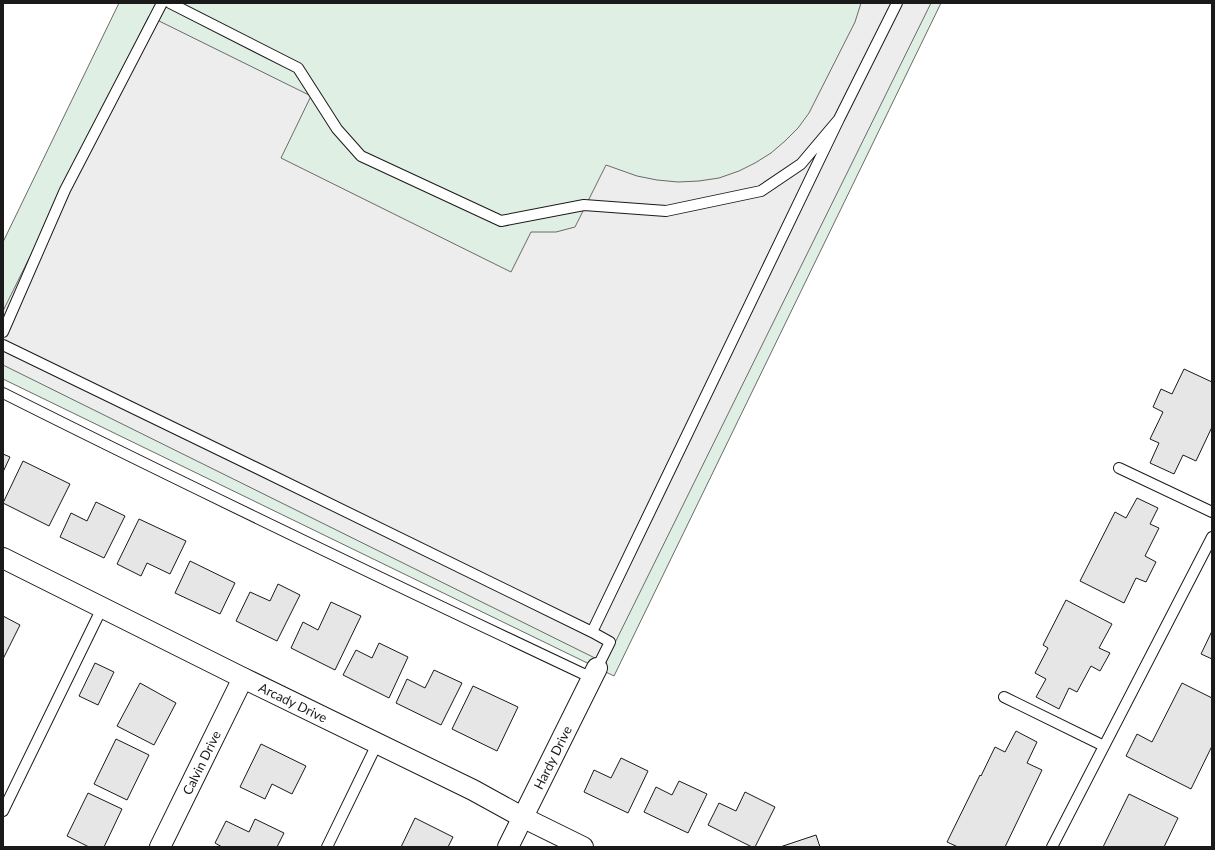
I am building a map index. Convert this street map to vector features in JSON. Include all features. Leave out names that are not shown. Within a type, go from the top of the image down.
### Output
[{"type":"street","name":"Arcady Drive","points":[[3,558],[243,678],[473,790],[522,817],[583,847]]},
{"type":"street","name":"Hardy Drive","points":[[508,847],[595,673]]},
{"type":"street","name":"Calvin Drive","points":[[160,847],[243,678]]},
{"type":"lane","points":[[3,332],[65,190],[162,3]]},
{"type":"lane","points":[[170,3],[298,68],[337,129],[361,156],[501,221],[584,205],[666,211],[761,191],[801,164],[839,119]]},
{"type":"lane","points":[[592,632],[839,119],[897,3]]},
{"type":"lane","points":[[3,345],[610,642],[595,673],[344,560],[3,393]]},
{"type":"lane","points":[[1119,468],[1212,512]]},
{"type":"lane","points":[[1052,847],[1212,537]]},
{"type":"lane","points":[[3,811],[102,608]]},
{"type":"lane","points":[[1004,697],[1104,746]]},
{"type":"lane","points":[[327,847],[377,744]]},
{"type":"green space","points":[[119,3],[941,3],[614,676],[3,379],[3,242]]},
{"type":"shaded area","points":[[861,3],[931,3],[605,663],[3,365],[3,311],[149,16],[311,96],[281,158],[511,272],[531,232],[556,232],[575,227],[606,165],[637,176],[657,180],[678,182],[699,181],[719,178],[739,171],[771,153],[798,128],[809,113],[855,22]]},
{"type":"building","points":[[1184,369],[1212,382],[1212,427],[1196,461],[1183,455],[1174,474],[1150,463],[1159,443],[1150,439],[1163,412],[1153,407],[1161,389],[1172,394]]},
{"type":"building","points":[[3,454],[10,457],[3,472]]},
{"type":"building","points":[[23,461],[70,484],[49,526],[3,503]]},
{"type":"building","points":[[1137,498],[1158,508],[1150,524],[1159,528],[1145,556],[1156,562],[1146,582],[1136,578],[1124,603],[1080,581],[1115,512],[1126,518]]},
{"type":"building","points":[[96,502],[125,516],[104,558],[60,537],[71,513],[87,521]]},
{"type":"building","points":[[139,519],[186,541],[170,574],[147,563],[141,576],[117,564]]},
{"type":"building","points":[[190,561],[235,583],[220,614],[175,593]]},
{"type":"building","points":[[278,584],[300,595],[277,641],[236,621],[250,592],[270,601]]},
{"type":"building","points":[[1066,600],[1112,624],[1099,648],[1110,653],[1100,671],[1091,666],[1077,692],[1069,688],[1059,709],[1036,697],[1046,679],[1035,673],[1048,648],[1043,645]]},
{"type":"building","points":[[331,602],[361,616],[335,670],[291,648],[303,622],[318,630]]},
{"type":"building","points":[[3,616],[20,625],[3,659]]},
{"type":"building","points":[[1212,631],[1212,659],[1201,654]]},
{"type":"building","points":[[379,643],[408,657],[389,698],[343,675],[356,650],[372,658]]},
{"type":"building","points":[[95,663],[114,672],[98,705],[79,696]]},
{"type":"building","points":[[434,670],[462,683],[441,725],[396,703],[407,679],[425,688]]},
{"type":"building","points":[[140,683],[176,703],[154,745],[117,726]]},
{"type":"building","points":[[1182,683],[1212,698],[1212,746],[1191,789],[1126,756],[1137,734],[1152,742]]},
{"type":"building","points":[[473,686],[518,707],[497,751],[452,729]]},
{"type":"building","points":[[1016,731],[1037,742],[1027,763],[1042,770],[1005,847],[958,847],[947,842],[995,747],[1005,752]]},
{"type":"building","points":[[116,739],[149,755],[127,800],[94,784]]},
{"type":"building","points":[[261,744],[306,766],[292,794],[272,784],[265,799],[240,787]]},
{"type":"building","points":[[621,758],[648,771],[628,813],[584,792],[594,770],[611,778]]},
{"type":"building","points":[[679,781],[707,794],[688,833],[644,812],[656,787],[672,795]]},
{"type":"building","points":[[745,792],[775,807],[755,847],[752,847],[708,825],[719,803],[736,811]]},
{"type":"building","points":[[88,793],[122,809],[104,847],[89,847],[67,836]]},
{"type":"building","points":[[1129,794],[1178,818],[1164,847],[1103,847]]},
{"type":"building","points":[[415,818],[453,837],[448,847],[401,847]]},
{"type":"building","points":[[255,819],[284,833],[277,847],[222,847],[215,843],[226,821],[249,832]]},
{"type":"building","points":[[816,835],[820,847],[780,847]]}]
